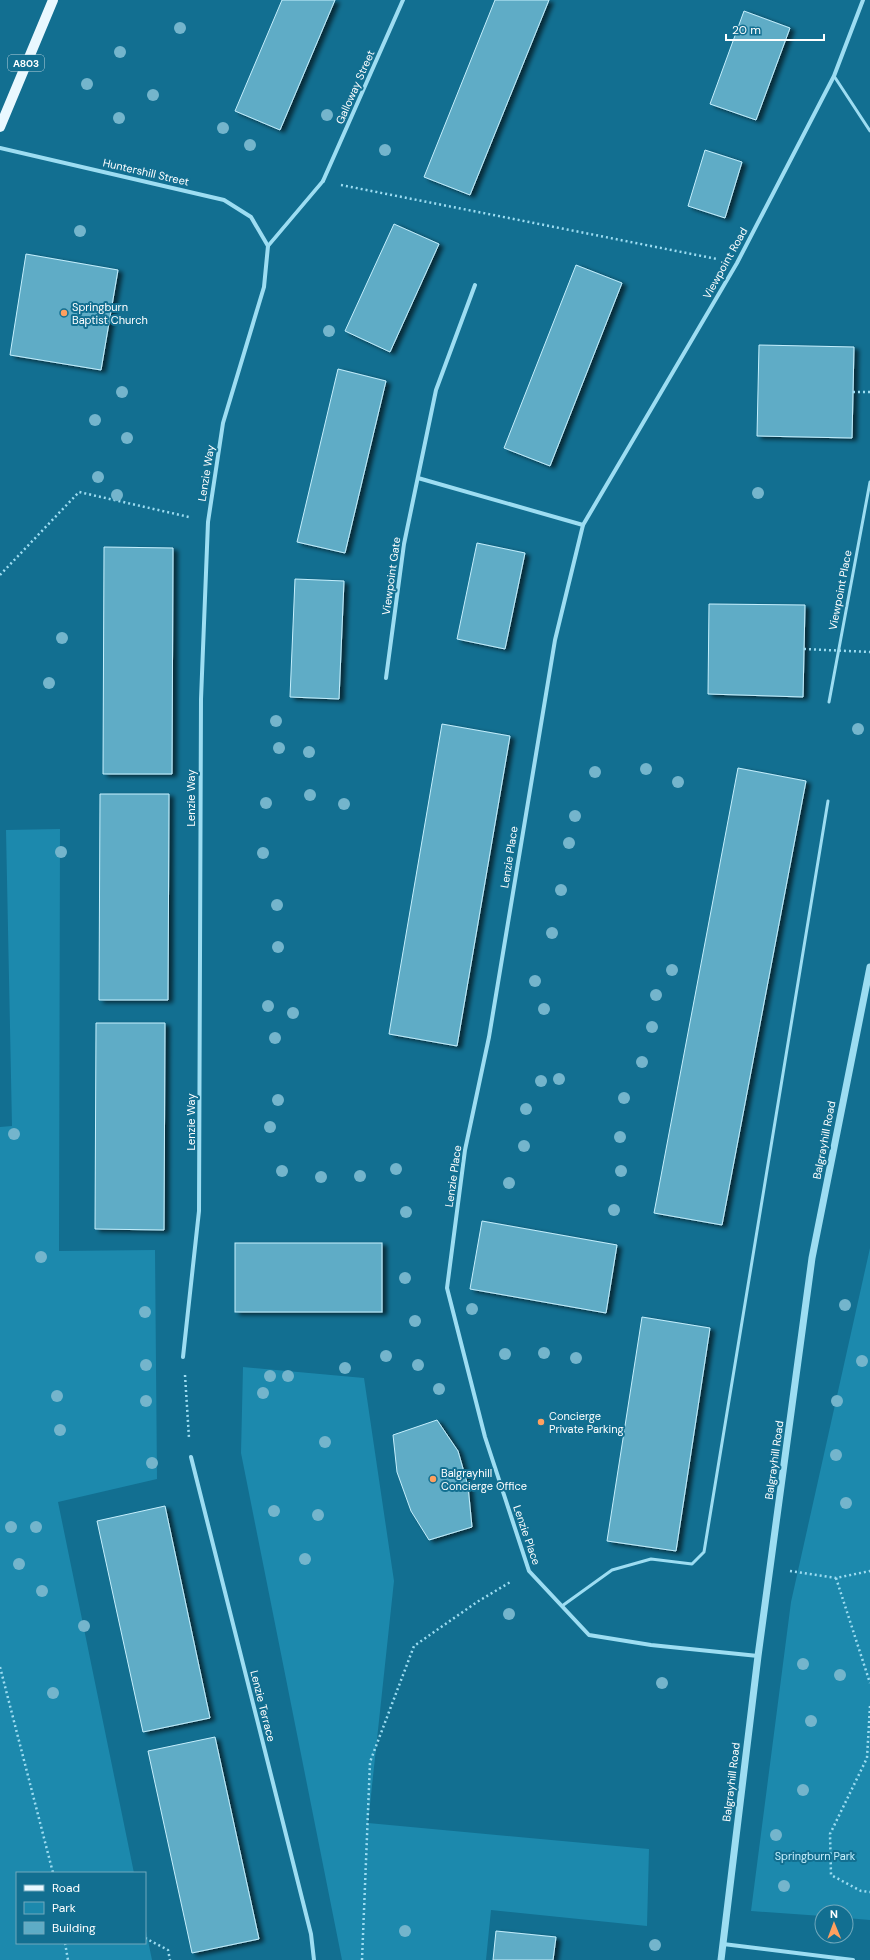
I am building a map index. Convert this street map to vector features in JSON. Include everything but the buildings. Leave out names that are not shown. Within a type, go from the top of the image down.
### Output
[{"type":"main road","name":"A803","points":[[0,127],[53,0]]},
{"type":"street","name":"Galloway Street","points":[[323,181],[403,0]]},
{"type":"street","name":"Viewpoint Road","points":[[583,525],[737,263],[834,76],[863,0]]},
{"type":"street","name":"Huntershill Street","points":[[0,148],[224,200],[251,217],[268,246]]},
{"type":"street","points":[[268,246],[323,181]]},
{"type":"street","name":"Lenzie Way","points":[[183,1357],[199,1212],[200,699],[208,522],[223,423],[264,287],[268,246]]},
{"type":"street","name":"Viewpoint Gate","points":[[386,678],[404,544],[436,390],[475,285]]},
{"type":"street","points":[[418,478],[583,525]]},
{"type":"street","name":"Lenzie Place","points":[[583,525],[555,640],[489,1037],[465,1150],[447,1288],[485,1437],[529,1571],[588,1635],[650,1645],[758,1656]]},
{"type":"street","name":"Balgrayhill Road","points":[[721,1960],[758,1656],[812,1258],[870,967]]},
{"type":"street","name":"Lenzie Terrace","points":[[191,1457],[311,1934],[314,1960]]},
{"type":"street","points":[[723,1944],[853,1960]]},
{"type":"lane","points":[[834,76],[870,131]]},
{"type":"lane","name":"Viewpoint Place","points":[[829,702],[870,482]]},
{"type":"lane","points":[[562,1606],[612,1570],[651,1559],[692,1564],[704,1552],[828,801]]},
{"type":"path","points":[[323,181],[385,195],[737,263]]},
{"type":"path","points":[[853,392],[870,392]]},
{"type":"path","points":[[0,575],[79,492],[172,513]]},
{"type":"path","points":[[804,650],[870,652]]},
{"type":"path","points":[[183,1357],[191,1457]]},
{"type":"path","points":[[771,1568],[836,1578],[870,1571]]},
{"type":"path","points":[[362,1960],[370,1762],[414,1646],[477,1602],[529,1571]]},
{"type":"path","points":[[836,1578],[870,1683]]},
{"type":"path","points":[[0,1667],[53,1872]]},
{"type":"path","points":[[870,1706],[867,1758],[830,1834],[831,1875],[861,1891],[870,1892]]},
{"type":"path","points":[[146,1939],[168,1950],[170,1960]]},
{"type":"path","points":[[65,1944],[68,1960]]},
{"type":"green space","points":[[60,829],[59,1251],[155,1250],[157,1479],[58,1502],[134,1872],[16,1872],[16,1944],[146,1944],[146,1931],[152,1960],[0,1960],[0,1127],[12,1126],[6,830]]},
{"type":"green space","name":"Springburn Park","points":[[870,1248],[870,1920],[854,1919],[854,1904],[814,1904],[814,1915],[751,1911],[791,1602]]},
{"type":"green space","points":[[243,1367],[364,1378],[394,1581],[368,1823],[649,1849],[647,1926],[491,1910],[486,1960],[342,1960],[241,1453]]},
{"type":"place","name":"Springburn Baptist Church","points":[[64,313]]},
{"type":"place","name":"Concierge Private Parking","points":[[541,1422]]},
{"type":"place","name":"Balgrayhill Concierge Office","points":[[433,1479]]}]
